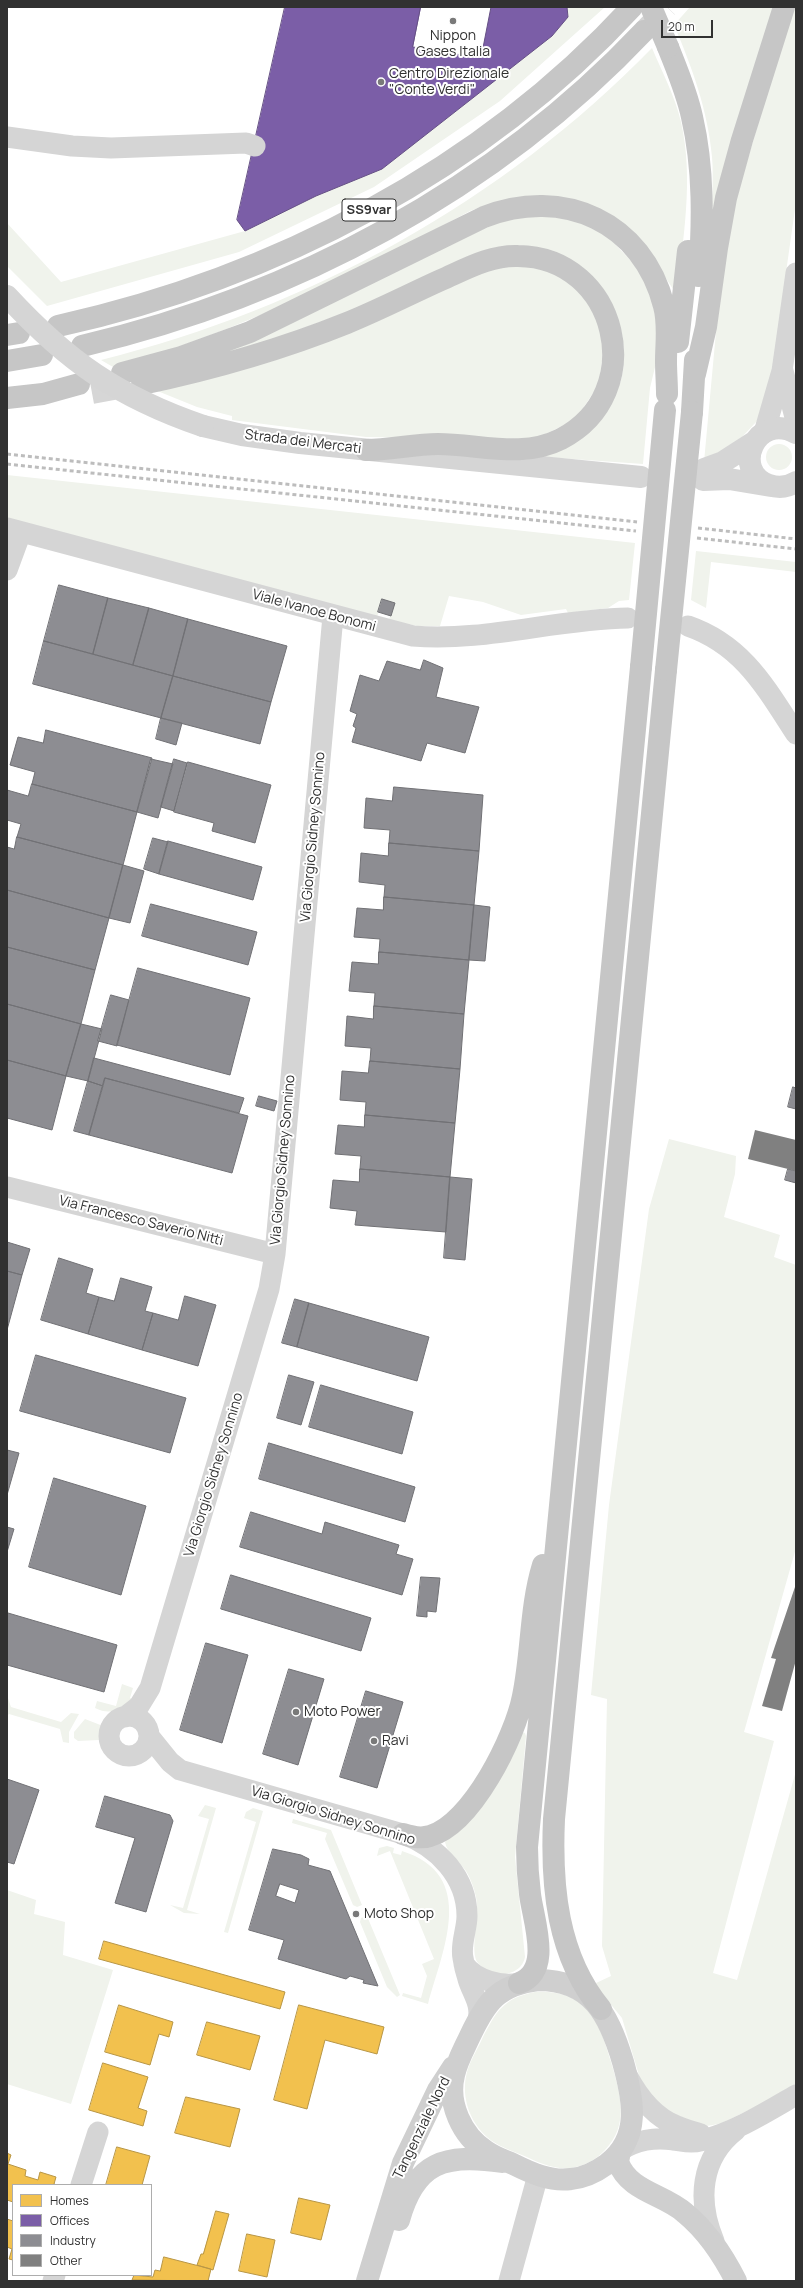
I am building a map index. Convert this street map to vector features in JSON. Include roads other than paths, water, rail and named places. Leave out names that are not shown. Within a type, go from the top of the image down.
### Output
[{"type":"highway","name":"SS9var","points":[[58,326],[144,304],[221,278],[291,249],[370,209],[456,156],[517,112],[575,63],[632,7]]},
{"type":"highway","points":[[601,2009],[580,1980],[564,1940],[555,1879],[554,1819],[692,412],[695,374],[695,326],[703,223],[692,116],[668,47],[651,7]]},
{"type":"highway","points":[[695,374],[706,327],[717,248],[726,198],[742,140],[784,7]]},
{"type":"highway","name":"SS9var","points":[[82,346],[169,323],[246,296],[310,268],[377,235],[443,195],[522,140],[580,92],[644,31]]},
{"type":"highway","points":[[666,402],[678,345],[699,173]]},
{"type":"highway","points":[[122,373],[187,355],[250,332],[490,214],[519,206],[549,205],[578,211],[608,226],[628,241],[649,268],[659,289],[666,317],[666,402],[527,1847],[530,1894],[537,1935],[538,1958],[533,1974],[530,1978],[519,1983]]},
{"type":"highway","points":[[142,384],[213,368],[304,340],[369,313],[475,265],[496,258],[530,256],[551,262],[582,282],[598,300],[608,319],[613,336],[614,354],[612,373],[605,393],[594,411],[570,433],[551,443],[519,449],[435,444],[366,450]]},
{"type":"highway","points":[[7,361],[42,355]]},
{"type":"highway","points":[[7,398],[85,388]]},
{"type":"highway","points":[[403,1834],[418,1838],[430,1836],[452,1822],[466,1809],[506,1746],[518,1717],[523,1696],[535,1596],[556,1522],[561,1492]]},
{"type":"main road","name":"Tangenziale Nord","points":[[538,1980],[564,1983],[579,1989],[601,2009],[613,2031],[631,2091],[633,2114],[629,2134],[620,2150],[604,2166],[586,2176],[565,2180],[538,2174],[517,2166],[486,2151],[477,2144],[460,2122],[454,2103],[452,2085],[455,2068],[478,2020],[490,2000],[507,1988],[519,1983],[538,1980]]},
{"type":"main road","name":"Tangenziale Nord","points":[[367,2281],[403,2163],[438,2090],[464,2049]]},
{"type":"main road","points":[[620,2150],[618,2157],[619,2165],[633,2182],[646,2192],[680,2209],[714,2241],[736,2281]]},
{"type":"main road","name":"Tangenziale Nord","points":[[382,2281],[404,2202],[420,2176],[441,2163],[456,2160],[488,2160],[517,2166]]},
{"type":"street","points":[[7,137],[91,147],[132,148],[246,143],[255,146]]},
{"type":"street","points":[[786,487],[761,481],[752,470],[750,456],[759,438],[783,366],[796,273]]},
{"type":"street","name":"Strada dei Mercati","points":[[7,296],[54,344],[91,373],[143,403],[203,426],[256,437],[366,450],[641,477]]},
{"type":"street","points":[[783,366],[784,380],[796,421]]},
{"type":"street","points":[[786,487],[703,475],[759,438],[777,428],[796,433]]},
{"type":"street","points":[[7,570],[14,530]]},
{"type":"street","name":"Viale Ivanoe Bonomi","points":[[14,530],[403,634],[431,637],[488,633],[583,621],[628,618]]},
{"type":"street","name":"Via Giorgio Sidney Sonnino","points":[[125,1717],[139,1706],[150,1688],[265,1306],[275,1254],[333,616]]},
{"type":"street","points":[[688,626],[717,638],[738,654],[762,684],[796,734]]},
{"type":"street","name":"Via Francesco Saverio Nitti","points":[[7,1188],[275,1254]]},
{"type":"street","name":"Via Giorgio Sidney Sonnino","points":[[150,1688],[149,1733],[170,1762],[180,1770]]},
{"type":"street","points":[[125,1717],[141,1720],[149,1733],[145,1748],[141,1752],[129,1756],[116,1751],[110,1741],[112,1726],[125,1717]]},
{"type":"street","name":"Via Giorgio Sidney Sonnino","points":[[129,1756],[146,1758],[162,1767],[180,1770],[403,1834],[423,1844],[440,1857],[453,1870],[462,1887],[467,1916],[462,1947],[464,1964],[468,1980],[478,2005],[478,2020]]},
{"type":"street","points":[[464,1964],[476,1975],[490,1981],[505,1984],[519,1983]]},
{"type":"street","points":[[625,2069],[640,2096],[661,2118],[680,2128],[714,2137]]},
{"type":"street","points":[[620,2150],[636,2143],[661,2138],[694,2142],[714,2137],[738,2128],[796,2095]]},
{"type":"street","points":[[714,2241],[704,2208],[704,2179],[715,2154],[727,2138],[738,2128]]},
{"type":"street","points":[[82,2184],[98,2132]]},
{"type":"street","points":[[509,2281],[538,2174]]},
{"type":"tunnel","points":[[644,31],[667,7]]},
{"type":"tunnel","points":[[92,393],[130,386]]},
{"type":"railway","points":[[7,454],[637,522]]},
{"type":"railway","points":[[7,464],[636,531]]},
{"type":"railway","points":[[698,528],[796,539]]},
{"type":"railway","points":[[697,538],[796,549]]},
{"type":"place","name":"Nippon Gases Italia","points":[[453,21]]},
{"type":"place","name":"Centro Direzionale \"Conte Verdi\"","points":[[381,82]]},
{"type":"place","name":"Moto Power","points":[[296,1712]]},
{"type":"place","name":"Ravi","points":[[374,1741]]},
{"type":"place","name":"Moto Shop","points":[[356,1914]]}]
